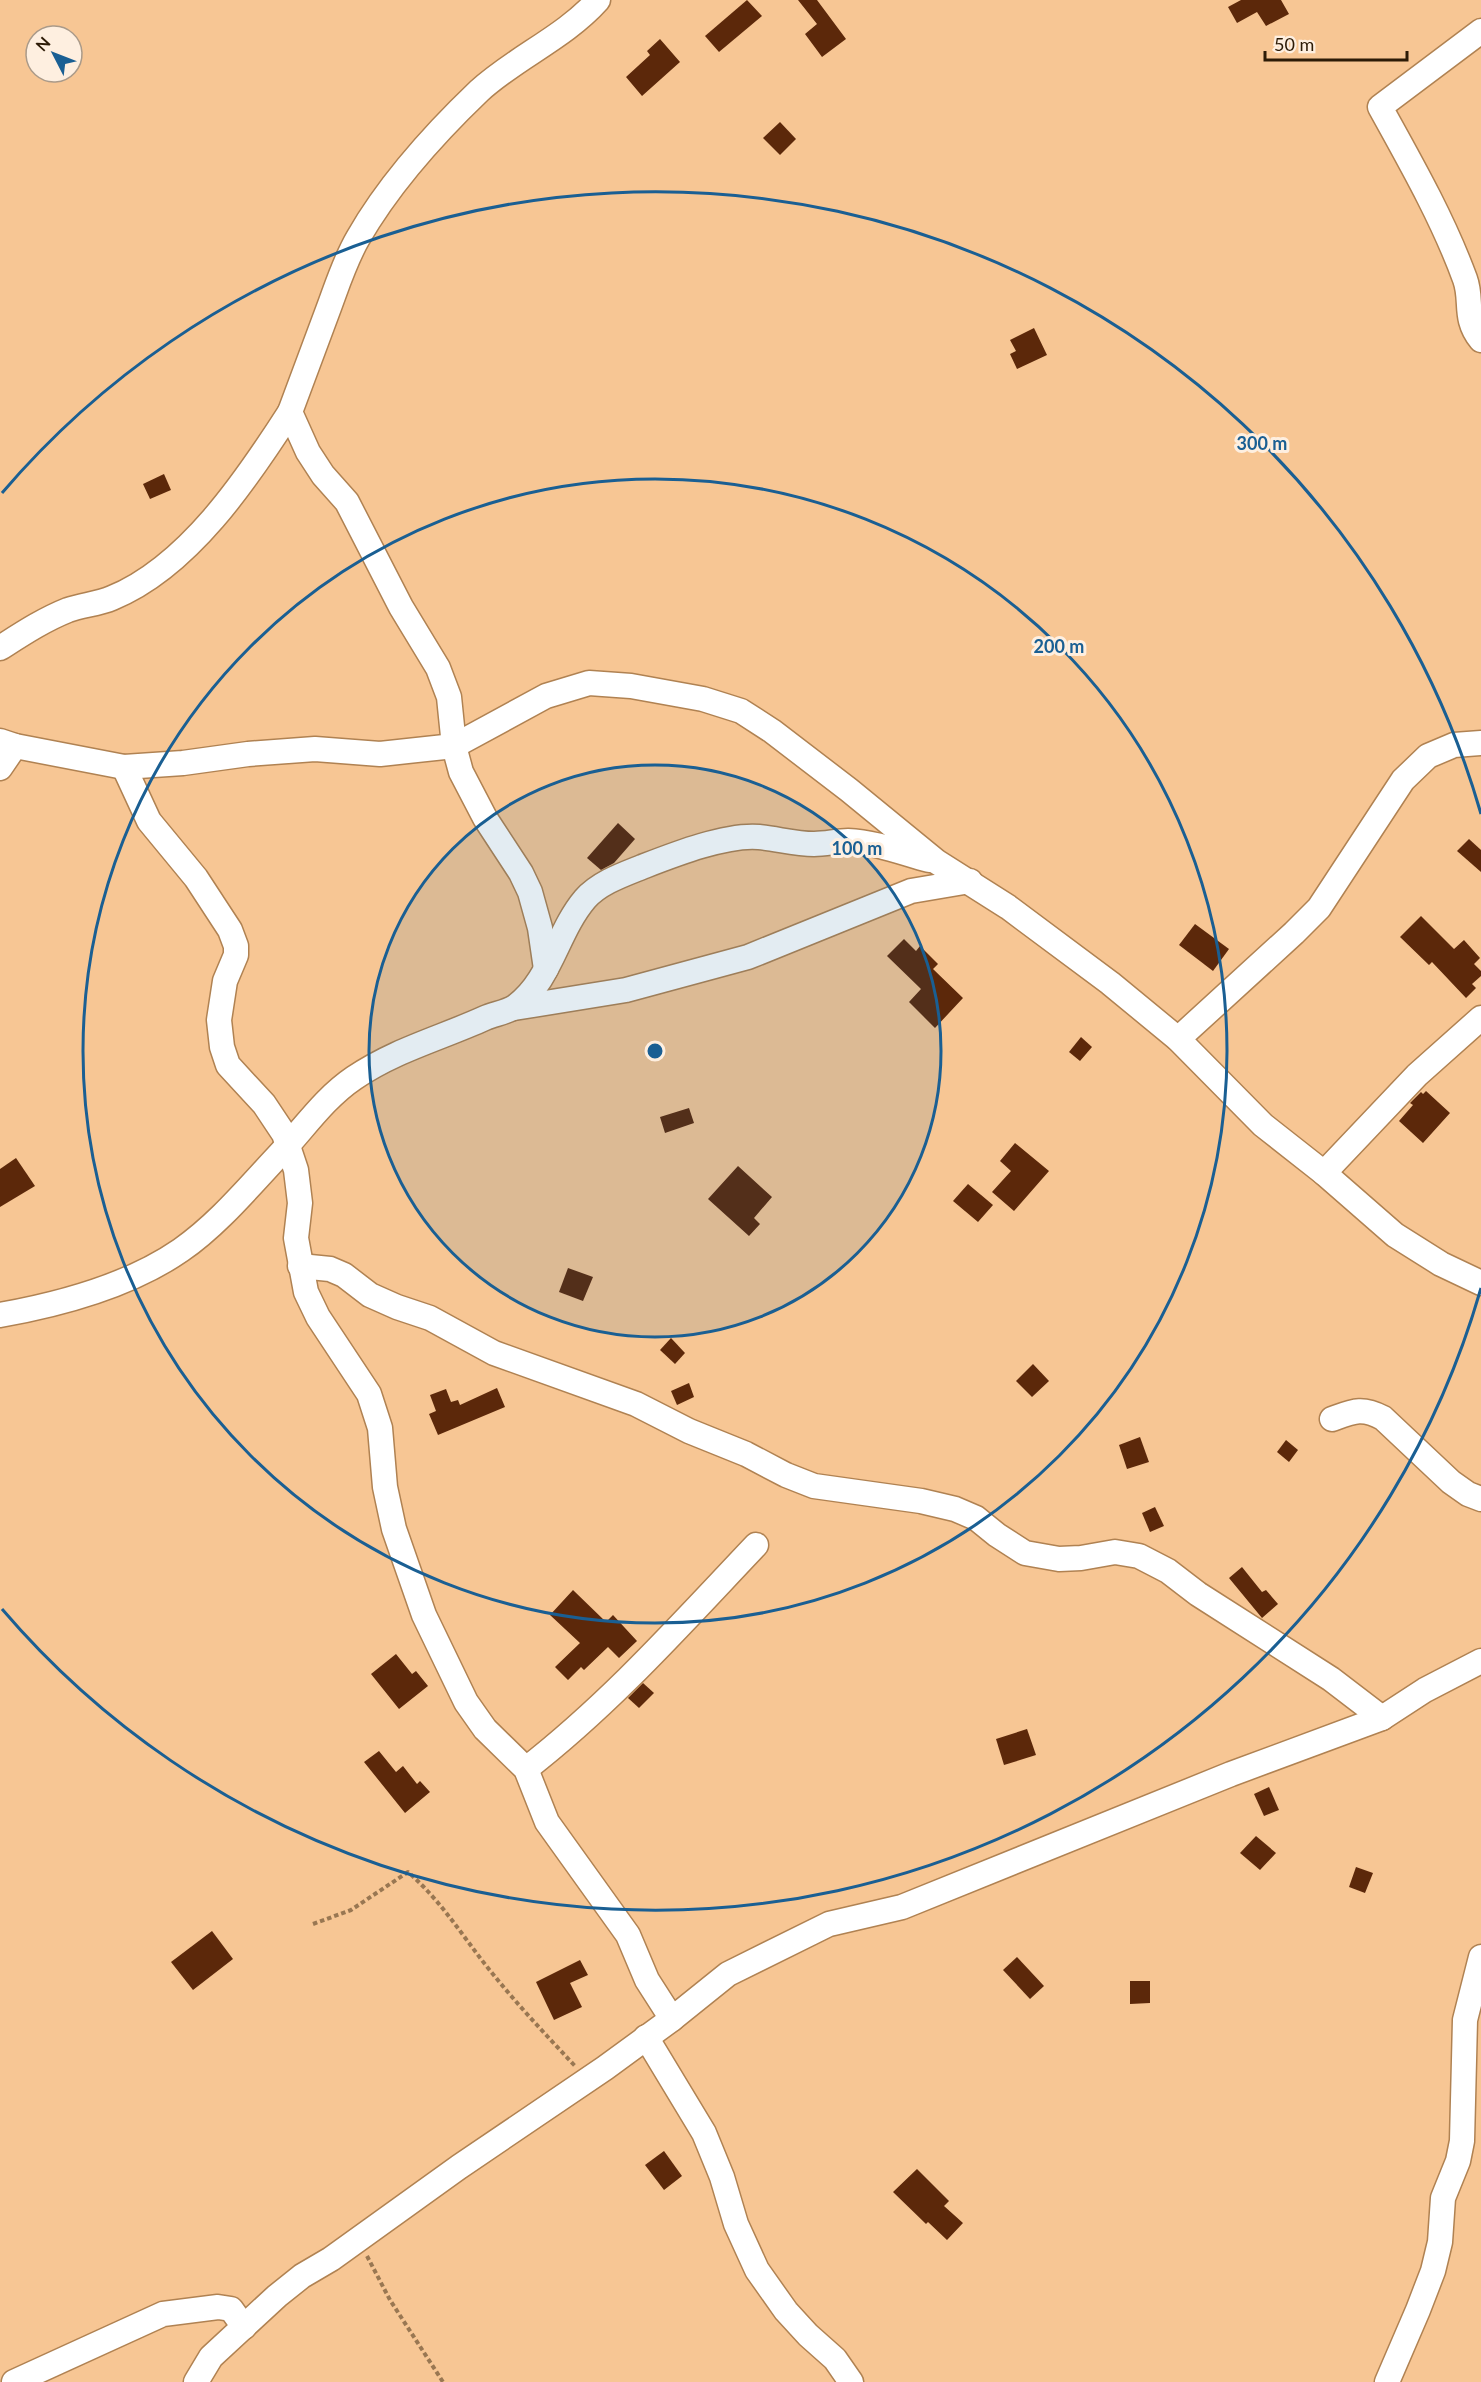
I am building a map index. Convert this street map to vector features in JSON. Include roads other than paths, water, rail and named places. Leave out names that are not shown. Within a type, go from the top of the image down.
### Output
[{"type":"street","points":[[0,648],[36,624],[70,610],[112,598],[153,574],[197,538],[256,465],[290,412],[357,239],[385,195],[433,139],[479,91],[495,77],[571,26],[598,0]]},
{"type":"street","points":[[1481,31],[1380,107],[1437,210],[1466,282],[1468,316],[1481,340]]},
{"type":"street","points":[[290,412],[308,452],[322,475],[347,502],[401,607],[438,668],[449,697],[454,746],[466,782],[530,892],[540,927],[546,969]]},
{"type":"street","points":[[0,768],[8,744],[124,767],[183,764],[248,754],[315,749],[380,754],[454,746],[546,696],[589,683],[631,686],[703,699],[741,711],[772,731],[937,862],[969,881],[1110,983],[1178,1039],[1263,1125],[1324,1173],[1395,1235],[1441,1264],[1481,1282]]},
{"type":"street","points":[[1178,1039],[1319,908],[1376,818],[1412,772],[1428,756],[1454,745],[1481,743]]},
{"type":"street","points":[[124,767],[149,821],[196,878],[230,930],[236,946],[236,955],[225,981],[219,1020],[222,1047],[228,1065],[264,1104],[284,1134],[296,1170],[300,1203],[296,1238],[306,1292],[318,1317],[369,1394],[380,1428],[385,1487],[394,1529],[424,1615],[466,1702],[485,1729],[526,1769],[547,1822],[628,1935],[647,1980],[672,2019]]},
{"type":"street","points":[[514,1008],[533,989],[546,969],[576,911],[586,897],[608,881],[656,862],[729,839],[758,837],[815,844],[849,841],[876,845],[937,862]]},
{"type":"street","points":[[4,1320],[77,1298],[145,1271],[182,1249],[227,1210],[287,1147],[328,1099],[375,1064],[410,1047],[514,1008],[626,990],[748,957],[910,891],[969,881]]},
{"type":"street","points":[[1324,1173],[1417,1075],[1481,1018]]},
{"type":"street","points":[[300,1266],[330,1269],[344,1275],[370,1295],[430,1318],[494,1353],[636,1404],[689,1431],[746,1454],[786,1475],[814,1486],[956,1509],[976,1518],[1024,1553],[1059,1559],[1115,1552],[1139,1556],[1168,1571],[1198,1594],[1331,1679],[1382,1718]]},
{"type":"street","points":[[1332,1419],[1355,1411],[1370,1411],[1383,1418],[1451,1482],[1468,1494],[1481,1499]]},
{"type":"street","points":[[526,1769],[568,1737],[613,1695],[756,1545]]},
{"type":"street","points":[[196,2382],[211,2357],[302,2276],[357,2240],[672,2019],[728,1974],[829,1924],[902,1907],[1231,1773],[1382,1718],[1425,1690],[1481,1661]]},
{"type":"street","points":[[1387,2382],[1422,2300],[1440,2242],[1443,2198],[1458,2161],[1462,2141],[1465,2020],[1481,1957]]},
{"type":"street","points":[[646,2037],[704,2133],[722,2177],[735,2224],[757,2270],[786,2311],[808,2335],[836,2359],[851,2382]]},
{"type":"street","points":[[14,2382],[163,2314],[218,2307],[231,2309],[244,2327]]}]
